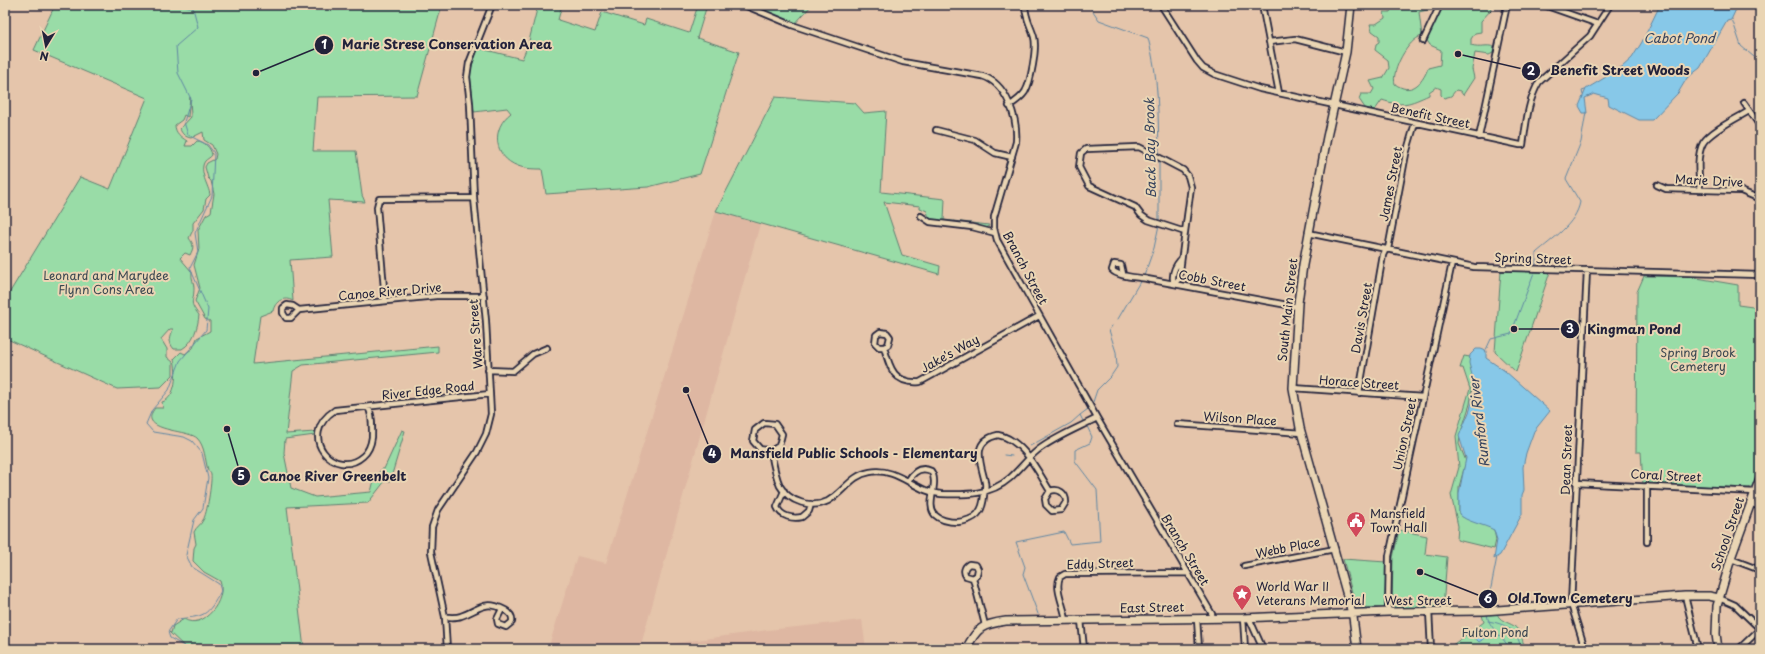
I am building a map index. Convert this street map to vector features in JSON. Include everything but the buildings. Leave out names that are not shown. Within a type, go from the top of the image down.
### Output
[{"type":"main road","name":"South Main Street","points":[[1351,5],[1346,52],[1308,233],[1298,307],[1293,388],[1302,433],[1335,549],[1351,613],[1357,649]]},
{"type":"main road","name":"School Street","points":[[1718,649],[1715,618],[1719,598],[1731,559],[1760,478]]},
{"type":"main road","name":"West Street","points":[[1351,613],[1487,610],[1685,596],[1709,596],[1719,598]]},
{"type":"main road","name":"East Street","points":[[985,625],[1006,621],[1246,618],[1351,613]]},
{"type":"main road","points":[[966,649],[975,633],[985,625]]},
{"type":"street","name":"Ware Street","points":[[447,649],[445,617],[431,553],[432,527],[438,510],[477,452],[486,434],[491,414],[484,296],[474,198],[468,68],[492,5]]},
{"type":"street","name":"Branch Street","points":[[744,5],[792,25],[903,62],[988,78],[998,85],[1016,122],[1017,133],[1012,157],[994,217],[995,233],[1039,316],[1212,614],[1212,618]]},
{"type":"street","points":[[1009,106],[1022,96],[1028,87],[1035,49],[1034,38],[1026,18],[1025,5]]},
{"type":"street","name":"Benefit Street","points":[[1161,5],[1203,68],[1225,78],[1279,93],[1335,106],[1522,145],[1530,105],[1534,91],[1539,82],[1590,36],[1598,24]]},
{"type":"street","points":[[1262,5],[1279,93]]},
{"type":"street","points":[[1423,41],[1440,5]]},
{"type":"street","points":[[1479,137],[1508,5]]},
{"type":"street","points":[[1544,5],[1598,24],[1610,5]]},
{"type":"street","points":[[1269,42],[1295,39],[1346,52]]},
{"type":"street","points":[[1744,103],[1760,126]]},
{"type":"street","points":[[1700,190],[1699,169],[1702,144],[1716,131],[1749,111]]},
{"type":"street","name":"James Street","points":[[1388,249],[1406,154],[1415,123]]},
{"type":"street","points":[[936,130],[973,140],[995,153],[1012,157]]},
{"type":"street","points":[[1174,284],[1179,279],[1180,259],[1185,232],[1191,193],[1190,181],[1183,170],[1139,147],[1086,149],[1080,153],[1078,161],[1079,167],[1087,185],[1135,207],[1144,217],[1159,224],[1185,232]]},
{"type":"street","name":"Marie Drive","points":[[1657,185],[1666,189],[1741,191],[1760,199]]},
{"type":"street","points":[[385,300],[377,208],[379,199],[474,198]]},
{"type":"street","points":[[921,216],[930,222],[970,226],[995,233]]},
{"type":"street","name":"Spring Street","points":[[1308,233],[1481,267],[1760,274]]},
{"type":"street","name":"Davis Street","points":[[1359,393],[1383,255],[1388,249]]},
{"type":"street","name":"Union Street","points":[[1388,612],[1388,556],[1452,262]]},
{"type":"street","name":"Dean Street","points":[[1585,649],[1571,604],[1586,270]]},
{"type":"street","name":"Cobb Street","points":[[1123,274],[1298,307]]},
{"type":"street","name":"Canoe River Drive","points":[[299,310],[385,300],[436,296],[484,296]]},
{"type":"street","name":"Jake's Way","points":[[884,347],[888,365],[893,374],[908,382],[920,382],[1039,316]]},
{"type":"street","points":[[488,370],[516,369],[533,354],[547,348]]},
{"type":"street","name":"Horace Street","points":[[1293,388],[1423,397]]},
{"type":"street","name":"River Edge Road","points":[[368,407],[371,412],[372,432],[371,444],[367,452],[356,462],[344,463],[330,459],[322,450],[318,435],[319,427],[326,417],[336,410],[490,394]]},
{"type":"street","points":[[771,451],[778,480],[784,491],[796,500],[811,504],[827,501],[842,490],[848,483],[862,474],[884,472],[902,477],[925,491],[933,493],[973,494],[984,492],[1001,485],[1029,458],[1046,445],[1097,418]]},
{"type":"street","points":[[764,423],[775,424],[782,434],[779,446],[771,451],[760,450],[753,441],[755,430],[764,423]]},
{"type":"street","name":"Wilson Place","points":[[1177,424],[1302,433]]},
{"type":"street","points":[[908,481],[918,469],[928,470],[933,475],[932,507],[934,514],[940,519],[954,522],[972,519],[979,514],[983,506],[986,484],[979,455],[981,445],[994,436],[1006,436],[1029,458],[1050,491]]},
{"type":"street","name":"Coral Street","points":[[1576,483],[1754,492]]},
{"type":"street","points":[[1646,542],[1647,486]]},
{"type":"street","points":[[784,491],[777,507],[780,512],[788,517],[802,517],[809,511],[811,504]]},
{"type":"street","points":[[1050,491],[1059,491],[1064,494],[1066,502],[1062,510],[1052,511],[1046,505],[1046,496],[1050,491]]},
{"type":"street","points":[[1750,504],[1760,507]]},
{"type":"street","name":"Webb Place","points":[[1244,566],[1335,549]]},
{"type":"street","points":[[1731,559],[1760,570]]},
{"type":"street","name":"Eddy Street","points":[[1066,621],[1058,584],[1060,577],[1065,574],[1187,573]]},
{"type":"street","points":[[973,578],[985,625]]},
{"type":"street","points":[[1685,596],[1698,649]]},
{"type":"street","name":"West Street","points":[[1719,598],[1735,605],[1760,629]]},
{"type":"street","points":[[445,617],[462,616],[481,606],[489,605],[502,608]]},
{"type":"street","points":[[1430,611],[1431,649]]},
{"type":"street","points":[[1245,649],[1246,618]]},
{"type":"street","points":[[1246,618],[1263,649]]},
{"type":"street","points":[[1197,619],[1199,649]]},
{"type":"street","points":[[1081,620],[1084,649]]},
{"type":"street","points":[[1739,649],[1760,629]]},
{"type":"shaded area","points":[[716,211],[760,224],[640,648],[768,630],[862,620],[866,649],[548,649],[577,556],[606,563]]},
{"type":"green space","name":"Leonard and Marydee Flynn Cons Area","points":[[55,5],[442,5],[417,96],[317,97],[313,151],[356,151],[362,195],[365,202],[328,200],[333,257],[290,260],[293,301],[286,299],[280,300],[274,307],[273,311],[260,316],[253,364],[438,346],[438,352],[303,365],[293,371],[286,434],[315,432],[315,435],[285,439],[284,453],[291,488],[315,497],[371,492],[375,476],[382,469],[384,469],[402,430],[405,431],[390,481],[385,481],[368,503],[287,507],[304,649],[187,649],[169,632],[171,633],[173,626],[184,619],[191,622],[199,621],[206,617],[217,605],[221,589],[220,581],[204,572],[193,561],[194,548],[196,544],[194,532],[205,517],[211,484],[211,474],[208,470],[202,445],[197,438],[192,435],[157,426],[152,422],[151,416],[155,408],[163,408],[162,402],[171,395],[175,384],[176,370],[174,359],[181,352],[185,354],[193,348],[197,338],[210,331],[210,321],[205,319],[195,301],[200,288],[194,265],[199,249],[198,230],[206,215],[211,212],[214,194],[211,181],[208,178],[205,167],[207,163],[215,159],[216,154],[212,145],[204,140],[203,132],[191,138],[185,136],[180,129],[191,117],[190,97],[188,117],[184,115],[182,120],[175,125],[175,128],[187,141],[185,146],[192,146],[197,141],[200,141],[207,145],[210,150],[212,155],[203,165],[203,174],[210,195],[206,199],[204,209],[193,223],[193,230],[189,238],[193,246],[190,255],[185,253],[180,258],[192,272],[194,293],[192,302],[199,315],[198,324],[190,342],[182,349],[174,349],[171,344],[170,339],[173,329],[170,329],[161,339],[167,349],[167,357],[173,362],[173,375],[161,387],[117,389],[5,338],[5,300],[80,177],[110,189],[147,98],[34,50]]},
{"type":"green space","points":[[538,5],[562,5],[558,20],[595,32],[602,12],[644,25],[646,19],[689,33],[698,5],[707,5],[697,38],[739,52],[700,174],[648,187],[546,194],[542,169],[518,166],[510,162],[504,156],[498,142],[498,134],[500,126],[511,113],[507,108],[474,112],[470,72],[478,48],[522,59],[528,45]]},
{"type":"green space","points":[[743,5],[812,5],[793,26]]},
{"type":"green space","points":[[1392,5],[1435,5],[1431,9],[1419,12],[1422,36],[1411,43],[1398,64],[1394,78],[1395,84],[1406,89],[1419,83],[1428,68],[1440,65],[1441,50],[1430,45],[1426,39],[1442,8],[1446,5],[1490,5],[1491,10],[1481,21],[1481,32],[1475,33],[1471,39],[1471,45],[1494,47],[1493,53],[1489,55],[1475,53],[1472,69],[1474,78],[1463,95],[1460,91],[1456,90],[1451,96],[1444,98],[1441,95],[1441,89],[1436,87],[1429,92],[1429,95],[1406,104],[1382,100],[1375,110],[1365,108],[1359,99],[1361,94],[1371,94],[1374,89],[1370,81],[1383,78],[1389,68],[1388,60],[1375,50],[1376,44],[1379,42],[1379,36],[1372,31],[1370,24],[1376,24],[1385,18],[1384,12],[1390,12]]},
{"type":"green space","points":[[775,97],[855,103],[864,113],[886,111],[881,192],[945,199],[944,220],[989,225],[988,227],[985,228],[977,225],[931,220],[927,211],[920,208],[920,206],[884,202],[902,255],[940,266],[939,274],[716,211]]},
{"type":"green space","points":[[1501,271],[1550,272],[1516,372],[1495,352]]},
{"type":"green space","name":"Spring Brook Cemetery","points":[[1644,276],[1691,277],[1738,285],[1738,305],[1760,308],[1760,468],[1752,486],[1749,488],[1643,484],[1641,452],[1636,452],[1637,292]]},
{"type":"green space","points":[[1464,356],[1470,357],[1473,379],[1470,404],[1460,435],[1459,444],[1466,461],[1459,487],[1459,513],[1464,517],[1494,530],[1496,540],[1494,549],[1457,540],[1458,526],[1451,495],[1459,467],[1456,436],[1470,389],[1463,368],[1460,368]]},
{"type":"green space","points":[[1399,530],[1427,536],[1425,554],[1447,557],[1443,607],[1392,608],[1393,558]]},
{"type":"green space","points":[[1343,559],[1386,562],[1385,608],[1356,607]]},
{"type":"green space","name":"Fulton Pond","points":[[1497,613],[1502,620],[1514,626],[1518,630],[1524,649],[1447,649],[1484,622],[1482,615]]},
{"type":"water","name":"Cabot Pond","points":[[1660,5],[1738,5],[1731,20],[1727,21],[1700,68],[1687,78],[1678,93],[1652,120],[1639,120],[1609,105],[1608,98],[1594,94],[1585,98],[1587,113],[1583,113],[1579,106],[1586,89],[1606,77],[1610,71],[1622,67],[1632,58],[1642,42]]},
{"type":"water","points":[[1476,349],[1486,351],[1486,358],[1505,371],[1550,411],[1534,431],[1526,453],[1523,467],[1524,490],[1522,495],[1522,514],[1500,555],[1494,559],[1497,540],[1494,530],[1470,521],[1459,514],[1459,493],[1466,458],[1459,436],[1470,410],[1475,388],[1469,363],[1470,355]]},
{"type":"water","points":[[1487,629],[1488,636],[1479,642],[1476,639],[1475,634],[1478,631]]},
{"type":"waterway","points":[[183,5],[193,8],[198,27],[176,46],[178,73],[191,99],[184,122],[188,135],[208,145],[214,153],[212,196],[195,233],[198,252],[190,268],[208,309],[206,330],[180,361],[169,390],[152,410],[146,424],[153,432],[184,437],[192,441],[202,453],[208,478],[203,508],[194,520],[186,555],[192,567],[219,584],[221,591],[212,606],[204,614],[200,616],[177,619],[168,632],[170,638],[189,649]]},
{"type":"waterway","name":"Back Bay Brook","points":[[1089,5],[1099,20],[1148,38],[1152,53],[1156,82],[1159,154]]},
{"type":"waterway","points":[[1732,19],[1741,46],[1760,62]]},
{"type":"waterway","name":"Rumford River","points":[[1583,95],[1582,91],[1585,90]]},
{"type":"waterway","name":"Rumford River","points":[[1536,267],[1536,253],[1569,224],[1578,210],[1580,202],[1566,179],[1581,142],[1586,112]]},
{"type":"waterway","name":"Back Bay Brook","points":[[1159,160],[1159,222]]},
{"type":"waterway","name":"Back Bay Brook","points":[[1144,276],[1154,248],[1159,225]]},
{"type":"waterway","name":"Rumford River","points":[[1485,352],[1491,339],[1511,334],[1535,270]]},
{"type":"waterway","name":"Back Bay Brook","points":[[1118,319],[1141,280]]},
{"type":"waterway","name":"Back Bay Brook","points":[[1093,402],[1097,390],[1111,376],[1117,367],[1116,352],[1109,330],[1112,326]]},
{"type":"waterway","name":"Back Bay Brook","points":[[1083,421],[1080,415],[1088,409]]},
{"type":"waterway","points":[[1030,446],[1071,423],[1080,415]]},
{"type":"waterway","name":"Back Bay Brook","points":[[1038,614],[1023,574],[1025,567],[1016,542],[1064,532],[1070,544],[1100,541],[1097,490],[1075,461],[1075,450],[1090,443],[1092,437],[1087,426]]},
{"type":"waterway","points":[[1004,455],[1012,456]]},
{"type":"waterway","name":"Rumford River","points":[[1487,608],[1497,557]]},
{"type":"waterway","name":"Rumford River","points":[[1487,614],[1490,624],[1510,649]]},
{"type":"waterway","points":[[1488,621],[1505,626],[1514,632],[1521,649]]},
{"type":"place","name":"Benefit Street Woods","points":[[1458,54]]},
{"type":"place","name":"Marie Strese Conservation Area","points":[[256,73]]},
{"type":"place","name":"Kingman Pond","points":[[1514,329]]},
{"type":"place","name":"Mansfield Public Schools - Elementary","points":[[686,390]]},
{"type":"place","name":"Canoe River Greenbelt","points":[[227,429]]},
{"type":"place","name":"Mansfield Town Hall","points":[[1356,538]]},
{"type":"place","name":"Old Town Cemetery","points":[[1420,572]]},
{"type":"place","name":"World War II Veterans Memorial","points":[[1242,611]]}]
